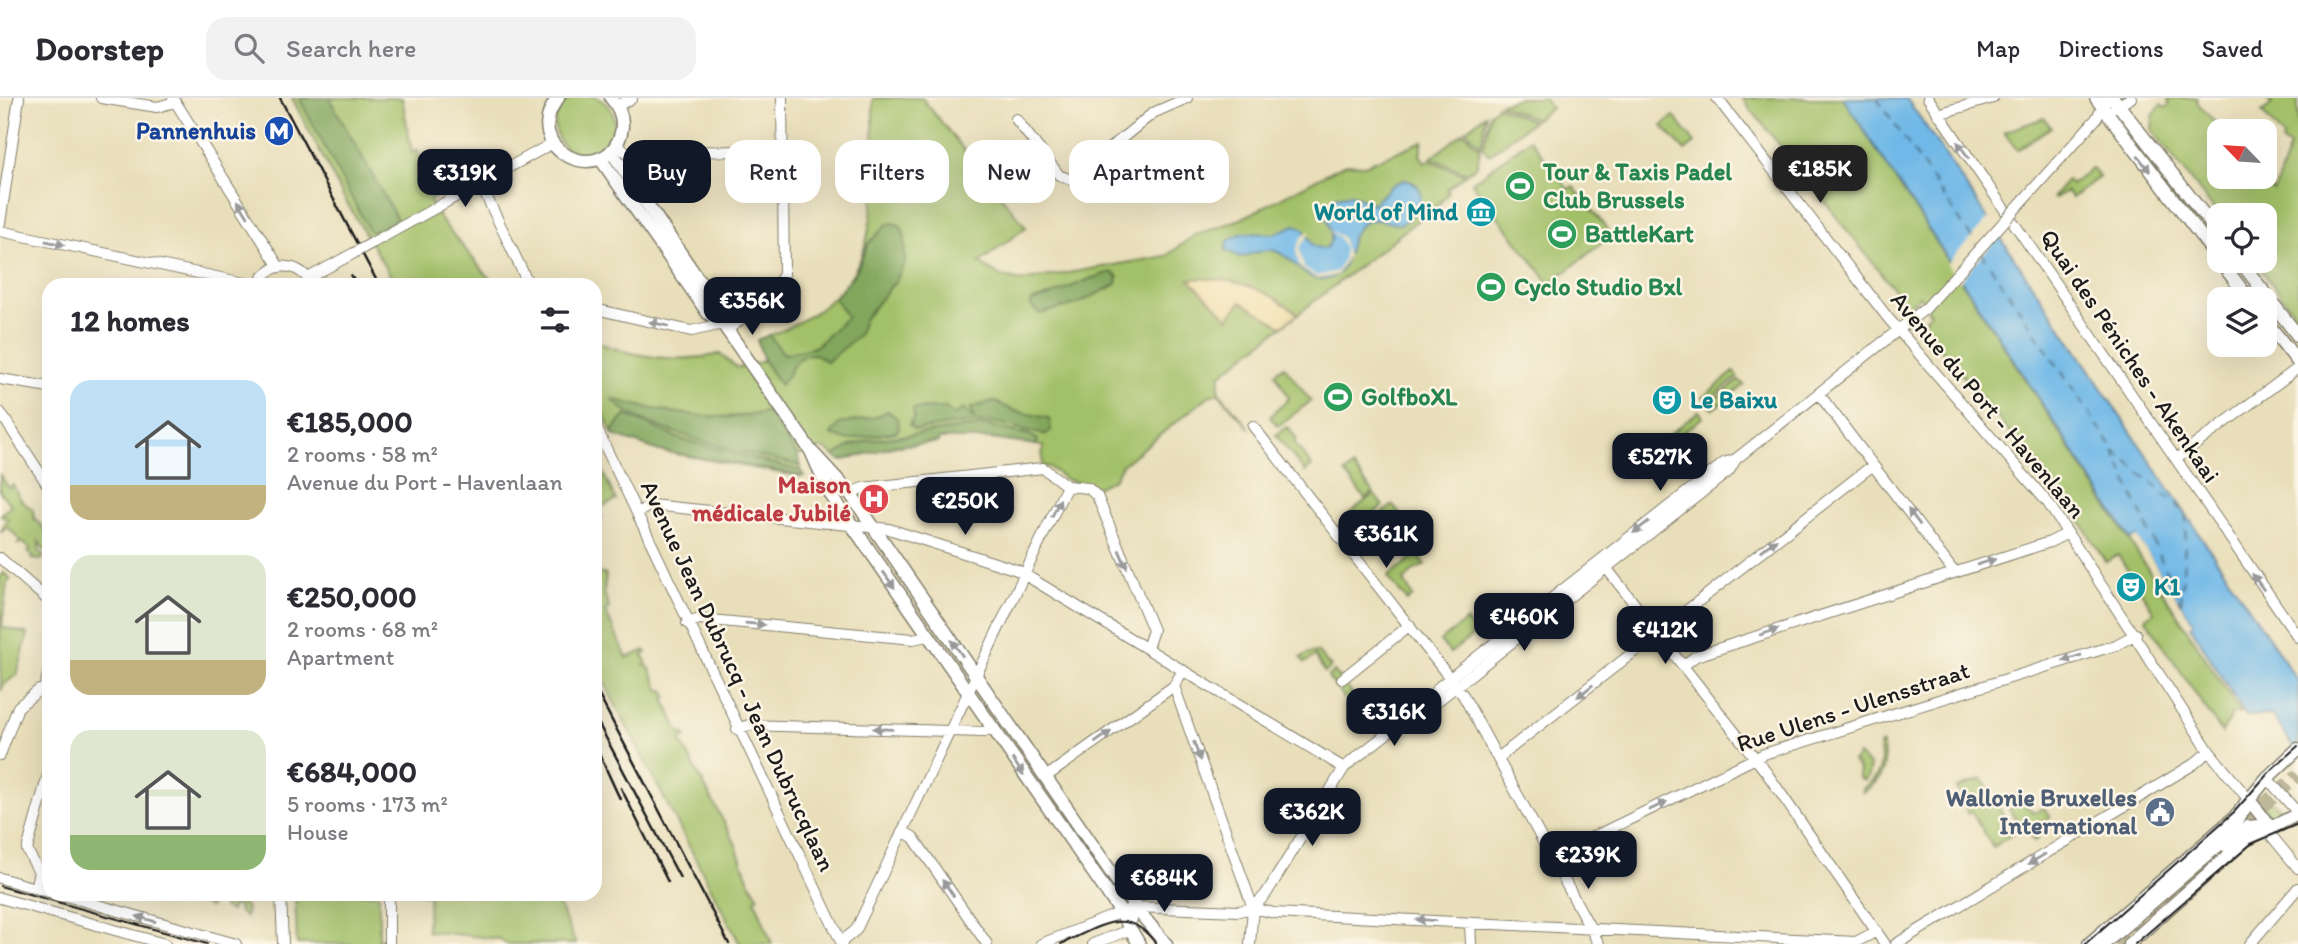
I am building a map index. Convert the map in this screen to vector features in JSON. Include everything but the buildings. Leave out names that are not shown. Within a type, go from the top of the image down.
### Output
[{"type":"highway","points":[[2102,944],[2223,840],[2249,800]]},
{"type":"highway","points":[[2112,944],[2240,833],[2248,828],[2270,825]]},
{"type":"main road","points":[[558,98],[548,118],[553,143],[563,154],[576,160],[609,151],[622,128],[614,102]]},
{"type":"main road","points":[[2108,102],[2207,220]]},
{"type":"main road","points":[[2108,102],[2240,287]]},
{"type":"main road","points":[[609,151],[722,314],[725,327],[811,452],[850,493],[1135,906],[1166,944]]},
{"type":"main road","points":[[2248,273],[2298,336]]},
{"type":"main road","points":[[2277,335],[2298,362]]},
{"type":"main road","points":[[811,452],[829,492],[850,524],[1120,911],[1139,944]]},
{"type":"main road","points":[[2089,944],[2237,815],[2266,778],[2297,749]]},
{"type":"main road","points":[[2249,800],[2270,825]]},
{"type":"main road","points":[[2129,944],[2246,840],[2270,825],[2298,813]]},
{"type":"street","points":[[0,223],[19,98]]},
{"type":"street","points":[[101,98],[160,107],[174,100],[279,267]]},
{"type":"street","points":[[614,102],[632,98]]},
{"type":"street","points":[[782,98],[784,140]]},
{"type":"street","points":[[1016,119],[1059,174],[1071,180],[1153,113],[1187,98]]},
{"type":"street","name":"Avenue du Port - Havenlaan","points":[[1717,98],[1899,331],[2049,503],[2209,751],[2249,800]]},
{"type":"street","name":"Quai des Péniches - Akenkaai","points":[[1928,98],[2298,637]]},
{"type":"street","points":[[1938,114],[1993,98]]},
{"type":"street","points":[[1253,908],[1266,894],[1344,768],[1424,705],[1434,703],[1454,682],[1603,563],[1729,471],[1736,459],[1899,331],[1926,308],[2108,102],[2131,98]]},
{"type":"street","points":[[316,278],[354,253],[553,143]]},
{"type":"street","points":[[609,151],[725,151]]},
{"type":"street","points":[[480,183],[526,278]]},
{"type":"street","points":[[602,311],[691,331],[725,327],[765,303],[782,281],[786,253],[785,203]]},
{"type":"street","points":[[0,231],[223,278]]},
{"type":"street","points":[[262,278],[279,267],[298,269],[306,278]]},
{"type":"street","points":[[2176,458],[2298,368]]},
{"type":"street","points":[[0,379],[42,386]]},
{"type":"street","points":[[1819,394],[1954,572]]},
{"type":"street","points":[[0,412],[42,476]]},
{"type":"street","points":[[1253,426],[1454,682],[1599,944]]},
{"type":"street","name":"Avenue Jean Dubrucq - Jean Dubrucqlaan","points":[[602,440],[737,729],[842,943]]},
{"type":"street","points":[[1498,758],[1873,465]]},
{"type":"street","points":[[850,493],[863,488],[1043,468],[1066,486],[1088,488],[1097,496],[1153,630],[1147,648]]},
{"type":"street","points":[[842,943],[856,930],[951,731],[975,673],[1066,486]]},
{"type":"street","points":[[637,513],[651,505],[894,530],[1025,574],[1344,768]]},
{"type":"street","points":[[1684,666],[1696,656],[2050,542],[2068,533]]},
{"type":"street","points":[[0,558],[42,595]]},
{"type":"street","points":[[1603,563],[1755,758],[1874,933],[1885,944]]},
{"type":"street","points":[[687,623],[700,619],[913,639],[927,636]]},
{"type":"street","points":[[1342,679],[1410,625]]},
{"type":"street","name":"Rue Ulens - Ulensstraat","points":[[1552,857],[1755,758],[2116,645],[2136,634]]},
{"type":"street","points":[[1047,776],[1174,687],[1184,670]]},
{"type":"street","points":[[1174,687],[1253,908],[1250,944]]},
{"type":"street","points":[[0,755],[18,707],[34,692],[42,692]]},
{"type":"street","points":[[737,729],[749,725],[984,733],[991,728]]},
{"type":"street","points":[[1896,944],[2194,764],[2209,751]]},
{"type":"street","points":[[2266,778],[2298,813]]},
{"type":"street","points":[[35,888],[39,872],[27,850],[42,796]]},
{"type":"street","points":[[2270,825],[2270,834],[2297,865]]},
{"type":"street","points":[[902,831],[913,837],[987,944]]},
{"type":"street","points":[[0,878],[42,890]]},
{"type":"street","points":[[2250,944],[2298,888]]},
{"type":"street","points":[[0,898],[164,944]]},
{"type":"street","points":[[84,901],[236,944]]},
{"type":"street","points":[[281,901],[283,944]]},
{"type":"street","points":[[389,901],[389,944]]},
{"type":"street","points":[[1041,944],[1135,906],[1239,911],[1253,908],[1274,913],[1856,942],[1874,933]]},
{"type":"street","points":[[1093,944],[1129,930],[1135,906]]},
{"type":"street","points":[[1470,923],[1471,944]]},
{"type":"green space","points":[[579,95],[591,95],[607,103],[613,113],[613,137],[607,147],[591,155],[579,155],[563,147],[555,131],[555,119],[563,103]]},
{"type":"green space","points":[[292,98],[402,98],[412,153],[417,149],[436,194],[430,201],[440,219],[489,278],[392,278],[344,198]]},
{"type":"green space","points":[[299,98],[329,98],[397,219],[373,232],[369,231]]},
{"type":"green space","points":[[873,98],[922,98],[963,149],[963,203],[1007,203],[1026,227],[979,263],[1000,276],[1021,281],[1166,256],[1195,235],[1241,219],[1345,164],[1365,165],[1423,141],[1420,155],[1425,162],[1429,160],[1465,175],[1447,189],[1449,192],[1440,203],[1220,375],[1219,392],[1250,429],[1219,393],[1209,396],[1122,465],[1114,479],[1096,488],[1065,479],[1049,467],[1042,466],[1043,446],[991,439],[939,439],[938,442],[895,446],[841,461],[824,448],[797,455],[802,477],[660,451],[613,435],[602,414],[602,344],[656,357],[688,358],[720,354],[737,368],[761,362],[764,358],[757,340],[800,321],[832,299],[852,274],[865,246],[872,203],[949,203],[949,140],[873,140]]},
{"type":"green space","points":[[1519,98],[1544,98],[1551,108],[1536,119],[1499,104]]},
{"type":"green space","points":[[1742,98],[1843,98],[2241,713],[2232,714],[2222,733],[2145,618],[2154,612],[2118,555],[2106,562],[2072,508],[1920,324],[1930,313],[1919,296],[1908,307]]},
{"type":"green space","points":[[2168,98],[2198,98],[2197,102],[2212,119],[2207,119],[2207,189],[2274,191],[2277,189],[2290,146],[2282,143],[2283,137],[2277,130],[2277,119],[2268,119],[2262,112],[2272,104],[2264,98],[2298,98],[2298,317],[2263,273],[2277,273],[2277,203],[2209,203],[2152,130],[2153,116],[2161,105],[2165,108],[2169,105]]},
{"type":"green space","points":[[1497,106],[1533,121],[1489,155],[1483,148],[1490,112]]},
{"type":"green space","points":[[1486,114],[1481,146],[1466,130]]},
{"type":"green space","points":[[1674,116],[1695,143],[1685,151],[1662,126]]},
{"type":"green space","points":[[2044,118],[2051,127],[2017,150],[2004,132]]},
{"type":"green space","points":[[1464,132],[1480,149],[1477,165],[1467,173],[1431,158]]},
{"type":"green space","points":[[1530,139],[1568,189],[1573,186],[1612,235],[1550,284],[1472,183]]},
{"type":"green space","points":[[2092,168],[2099,177],[2072,198],[2066,191],[2054,199],[2067,180],[2071,185]]},
{"type":"green space","points":[[887,224],[901,226],[905,238],[905,262],[897,279],[865,318],[858,336],[827,362],[815,354],[801,357],[780,385],[764,361],[757,340],[769,335],[784,354],[815,347],[847,317],[834,298],[856,271],[868,244]]},
{"type":"green space","points":[[1112,272],[1118,277],[1117,284],[1077,304],[1040,314],[1031,306],[1032,301]]},
{"type":"green space","points":[[1284,366],[1311,401],[1278,426],[1270,417],[1289,398],[1275,373]]},
{"type":"green space","points":[[1734,372],[1738,377],[1707,401],[1703,397]]},
{"type":"green space","points":[[1739,380],[1744,385],[1713,409],[1709,404]]},
{"type":"green space","points":[[612,399],[668,411],[712,416],[733,417],[767,411],[797,455],[801,466],[671,431],[645,421]]},
{"type":"green space","points":[[993,401],[1015,411],[1049,418],[1051,430],[1045,435],[993,422],[915,430],[909,425],[914,417],[913,409],[946,408],[953,416],[963,409],[974,418],[971,408]]},
{"type":"green space","points":[[888,411],[898,419],[899,428],[896,432],[846,440],[831,435],[839,424],[876,417]]},
{"type":"green space","points":[[1699,411],[1703,417],[1672,441],[1668,436]]},
{"type":"green space","points":[[626,415],[680,439],[801,471],[804,476],[660,451],[613,435],[612,431]]},
{"type":"green space","points":[[986,425],[1030,435],[1038,440],[1036,445],[991,439],[939,439],[938,442],[895,446],[841,461],[834,456],[850,446],[871,440]]},
{"type":"green space","points":[[1287,427],[1297,439],[1294,442],[1312,466],[1305,472],[1276,435]]},
{"type":"green space","points":[[1353,467],[1373,492],[1365,499],[1345,473]]},
{"type":"green space","points":[[602,471],[616,500],[602,507]]},
{"type":"green space","points":[[0,475],[9,488],[13,485],[21,500],[33,510],[34,518],[42,527],[42,547],[39,542],[41,560],[32,559],[34,557],[28,552],[31,549],[22,542],[18,544],[20,540],[8,527],[0,533],[8,519],[1,515],[11,505],[0,492]]},
{"type":"green space","points":[[1374,494],[1383,506],[1354,529],[1345,517]]},
{"type":"green space","points":[[1393,505],[1404,519],[1390,530],[1384,521],[1373,527],[1370,523]]},
{"type":"green space","points":[[1407,523],[1422,543],[1404,557],[1399,551],[1403,547],[1393,534]]},
{"type":"green space","points":[[1417,554],[1425,565],[1413,571],[1404,581],[1413,597],[1407,601],[1388,577]]},
{"type":"green space","points":[[4,573],[11,579],[7,583],[2,627],[28,634],[17,675],[3,685],[1,691],[0,578]]},
{"type":"green space","points":[[602,574],[606,574],[604,592],[609,608],[605,611],[627,658],[645,650],[647,653],[643,655],[647,663],[644,665],[649,667],[660,691],[664,690],[667,696],[664,699],[680,734],[684,733],[686,737],[680,740],[735,843],[749,881],[759,897],[755,899],[772,944],[740,944],[602,678]]},
{"type":"green space","points":[[1466,621],[1476,633],[1450,653],[1440,641]]},
{"type":"green space","points":[[1317,652],[1331,667],[1325,673],[1315,656],[1305,663],[1301,658],[1308,653]]},
{"type":"green space","points":[[1334,672],[1355,697],[1348,703],[1328,677]]},
{"type":"green space","points":[[1882,744],[1882,772],[1869,788],[1862,792],[1862,788],[1877,776],[1881,765],[1879,746]]},
{"type":"green space","points":[[1858,755],[1870,766],[1868,777],[1864,781],[1858,778],[1859,769],[1853,761]]},
{"type":"green space","points":[[1982,779],[2014,833],[1993,847],[1972,812],[1968,814],[1957,788]]},
{"type":"green space","points":[[2264,795],[2278,807],[2277,815],[2262,818],[2259,804]]},
{"type":"green space","points":[[2019,801],[2034,812],[2044,808],[2050,817],[2037,826],[2038,839],[2034,841],[2025,828],[2022,830],[2009,809]]},
{"type":"green space","points":[[199,901],[214,901],[209,908]]},
{"type":"green space","points":[[225,901],[240,901],[247,909],[245,917],[238,911],[239,907],[232,905],[230,911],[223,908]]},
{"type":"green space","points":[[295,901],[379,901],[379,944],[297,944]]},
{"type":"green space","points":[[429,901],[557,901],[576,944],[506,944],[500,939],[427,931]]},
{"type":"sand","points":[[1189,279],[1219,280],[1247,286],[1273,297],[1298,314],[1282,326],[1241,302],[1228,318]]},
{"type":"water","points":[[1843,98],[1906,98],[1921,119],[2298,681],[2298,753],[2272,715],[2246,716],[2190,625],[2193,623],[2136,537],[2131,540]]},
{"type":"water","points":[[1404,180],[1413,182],[1421,193],[1418,208],[1413,215],[1400,224],[1373,220],[1363,224],[1356,230],[1342,268],[1327,279],[1311,277],[1279,252],[1263,251],[1240,257],[1226,250],[1228,241],[1242,233],[1274,234],[1295,225],[1303,228],[1313,246],[1324,249],[1331,240],[1326,209],[1336,197],[1351,194],[1373,204],[1392,185]]},
{"type":"pier","points":[[1991,216],[2002,233],[1959,282],[1947,264]]},
{"type":"pier","points":[[1326,228],[1342,237],[1348,256],[1337,275],[1318,279],[1300,268],[1296,251],[1301,238],[1309,231],[1299,248],[1304,268],[1317,276],[1337,271],[1344,257],[1344,247],[1339,238]]},
{"type":"pier","points":[[2137,537],[2193,623],[2188,627],[2189,622],[2136,542],[2131,540]]},
{"type":"ferry route","points":[[1877,98],[1978,247]]},
{"type":"ferry route","points":[[1981,252],[2114,450],[2187,514],[2181,604]]},
{"type":"ferry route","points":[[2114,451],[2180,603]]},
{"type":"tunnel","points":[[2230,834],[2298,775]]},
{"type":"tunnel","points":[[2116,944],[2237,840]]},
{"type":"tram line","points":[[2085,944],[2234,812],[2272,769],[2298,746]]},
{"type":"tram line","points":[[2135,944],[2251,844],[2298,824]]},
{"type":"tram line","points":[[0,886],[42,898]]},
{"type":"tram line","points":[[54,901],[207,944]]},
{"type":"tram line","points":[[1061,944],[1100,926],[1123,922],[1134,924],[1156,944]]},
{"type":"railway","points":[[280,98],[375,278]]},
{"type":"railway","points":[[602,701],[729,944]]},
{"type":"railway","points":[[602,730],[680,878]]},
{"type":"railway","points":[[602,760],[620,799]]},
{"type":"railway","points":[[621,788],[668,882]]},
{"type":"place","name":"Pannenhuis","points":[[279,131]]},
{"type":"place","name":"Tour & Taxis Padel Club Brussels","points":[[1520,186]]},
{"type":"place","name":"World of Mind","points":[[1481,212]]},
{"type":"place","name":"BattleKart","points":[[1562,234]]},
{"type":"place","name":"Cyclo Studio Bxl","points":[[1491,287]]},
{"type":"place","name":"GolfboXL","points":[[1338,397]]},
{"type":"place","name":"Le Baixu","points":[[1667,400]]},
{"type":"place","name":"Maison médicale Jubilé","points":[[874,499]]},
{"type":"place","name":"K1","points":[[2131,587]]},
{"type":"place","name":"Wallonie Bruxelles International","points":[[2160,812]]}]
